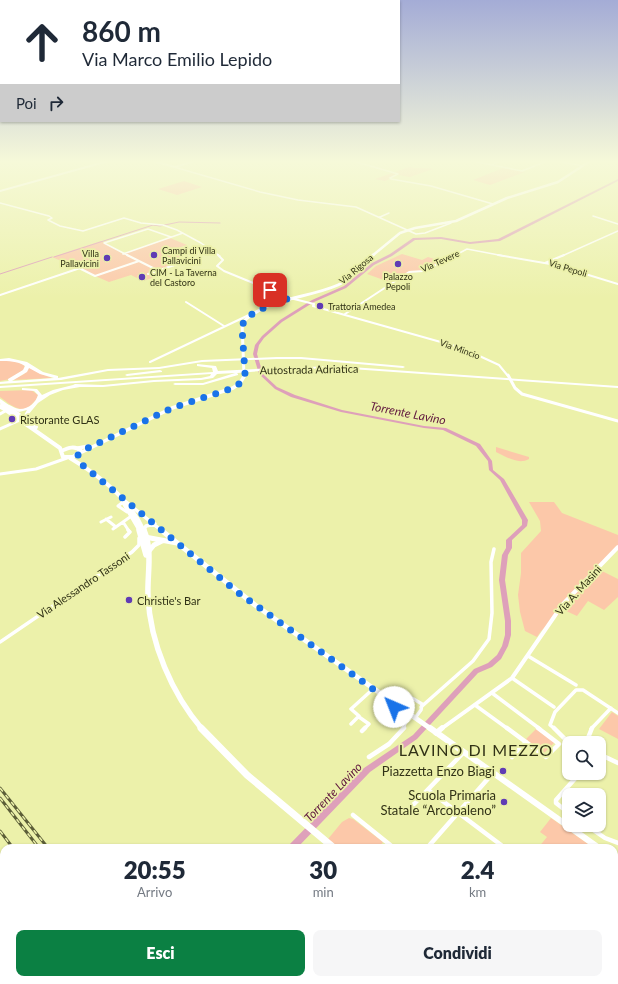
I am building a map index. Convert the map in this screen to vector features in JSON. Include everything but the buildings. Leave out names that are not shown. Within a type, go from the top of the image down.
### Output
[{"type":"highway","points":[[159,368],[197,362],[277,358],[314,359],[413,369]]},
{"type":"highway","points":[[0,360],[15,359],[50,376],[74,377]]},
{"type":"highway","points":[[0,386],[22,374],[27,368],[25,363]]},
{"type":"highway","points":[[0,386],[74,377],[114,370],[204,364],[214,366],[219,371],[217,376],[208,381],[196,383],[178,380],[56,383]]},
{"type":"highway","points":[[0,386],[113,386],[205,379],[213,376],[216,372],[214,367],[203,365],[103,378]]},
{"type":"highway","name":"Autostrada Adriatica","points":[[0,386],[334,365],[413,369],[618,386]]},
{"type":"highway","points":[[138,383],[199,385],[236,374],[274,368]]},
{"type":"highway","name":"Autostrada Adriatica","points":[[274,368],[373,368],[618,386]]},
{"type":"highway","name":"Autostrada Adriatica","points":[[0,386],[103,378],[213,372]]},
{"type":"highway","points":[[0,386],[33,390],[40,394],[39,399]]},
{"type":"highway","points":[[29,421],[26,416],[39,399],[55,390],[82,386]]},
{"type":"highway","points":[[3,407],[19,410],[32,407]]},
{"type":"main road","name":"Via Rigosa","points":[[251,314],[290,298],[326,290],[340,284],[391,239],[407,230],[451,223],[487,207]]},
{"type":"main road","points":[[69,458],[172,408],[230,389],[239,384],[244,378],[245,373],[242,323],[251,314]]},
{"type":"main road","points":[[0,401],[3,407],[60,448],[61,453],[80,463],[124,501],[138,517],[148,564]]},
{"type":"main road","points":[[3,407],[29,421],[62,446],[78,448],[94,445]]},
{"type":"main road","points":[[61,453],[69,447]]},
{"type":"main road","points":[[78,448],[80,463]]},
{"type":"main road","points":[[124,501],[156,524],[255,605],[593,844]]},
{"type":"main road","points":[[142,532],[146,526],[156,524]]},
{"type":"main road","points":[[142,532],[146,538],[148,552],[149,608],[156,642],[169,677],[183,703],[201,728],[240,769],[290,813],[329,844]]},
{"type":"main road","points":[[148,552],[154,545],[163,540],[167,534]]},
{"type":"main road","points":[[146,538],[163,540],[181,545]]},
{"type":"street","points":[[15,207],[49,216],[52,218],[48,220],[60,226],[83,231],[124,218],[141,223],[162,225],[183,233]]},
{"type":"street","points":[[355,207],[407,230]]},
{"type":"street","points":[[379,217],[389,214]]},
{"type":"street","points":[[593,216],[618,224]]},
{"type":"street","name":"Via Rigosa","points":[[407,230],[418,234],[451,223]]},
{"type":"street","points":[[159,270],[123,254],[104,243],[148,229],[171,237]]},
{"type":"street","name":"Via Pepoli","points":[[545,263],[618,231]]},
{"type":"street","points":[[123,254],[183,233]]},
{"type":"street","name":"Via Mincio","points":[[183,233],[215,252],[222,259],[222,262],[217,266],[220,269],[290,298],[314,304],[313,306],[462,348],[499,365],[507,373],[513,384],[522,394],[573,406],[618,421]]},
{"type":"street","name":"Via Tevere","points":[[345,314],[409,272],[423,271],[467,249],[545,263]]},
{"type":"street","points":[[148,274],[195,258]]},
{"type":"street","points":[[79,268],[95,276],[139,261]]},
{"type":"street","points":[[0,294],[95,263]]},
{"type":"street","name":"Via Pepoli","points":[[545,263],[618,284]]},
{"type":"street","points":[[186,302],[224,326]]},
{"type":"street","points":[[150,362],[251,314]]},
{"type":"street","points":[[0,414],[3,407]]},
{"type":"street","points":[[0,430],[21,420]]},
{"type":"street","points":[[54,463],[61,453]]},
{"type":"street","points":[[0,474],[30,470],[69,458]]},
{"type":"street","name":"Via Alessandro Tassoni","points":[[0,642],[135,549],[139,540],[130,517],[125,509],[118,506],[124,501]]},
{"type":"street","points":[[101,522],[111,517]]},
{"type":"street","points":[[106,520],[114,528],[130,517]]},
{"type":"street","points":[[123,522],[130,532],[125,538]]},
{"type":"street","name":"Via A. Masini","points":[[434,732],[512,678],[563,604],[618,547]]},
{"type":"street","points":[[415,718],[421,707],[479,654],[489,639],[491,629],[491,562],[494,549]]},
{"type":"street","points":[[528,656],[576,685]]},
{"type":"street","points":[[512,678],[554,707]]},
{"type":"street","points":[[362,731],[369,724],[351,709],[373,688]]},
{"type":"street","points":[[562,736],[550,725],[555,712],[576,690],[583,690],[618,713]]},
{"type":"street","points":[[475,705],[546,757],[560,744],[492,693]]},
{"type":"street","points":[[369,757],[389,746],[401,736],[407,726],[407,718],[396,710],[394,704],[405,694],[422,704],[421,707]]},
{"type":"street","points":[[588,736],[591,729],[611,708]]},
{"type":"street","points":[[352,724],[359,717]]},
{"type":"street","points":[[512,757],[526,742]]},
{"type":"street","points":[[414,804],[464,752]]},
{"type":"street","points":[[606,757],[618,763]]},
{"type":"street","points":[[430,844],[493,773]]},
{"type":"street","points":[[567,788],[574,780]]},
{"type":"street","points":[[428,790],[501,844]]},
{"type":"street","points":[[562,793],[556,800],[556,803],[562,808]]},
{"type":"street","points":[[353,815],[389,844]]},
{"type":"street","points":[[596,832],[605,838],[618,843]]},
{"type":"shaded area","points":[[170,238],[187,245],[178,248],[188,253],[178,257],[188,261],[153,273],[158,276],[143,281],[131,275],[109,282],[52,257],[101,241],[123,254]]},
{"type":"shaded area","points":[[402,254],[422,260],[428,257],[441,261],[423,271],[409,273],[392,283],[367,274],[376,266]]},
{"type":"shaded area","points":[[0,361],[15,361],[24,365],[25,369],[10,379],[0,381]]},
{"type":"shaded area","points":[[28,367],[52,378],[12,380],[24,374]]},
{"type":"shaded area","points":[[31,390],[38,396],[29,407],[25,409],[16,408],[0,397],[0,391]]},
{"type":"shaded area","points":[[496,447],[529,457],[529,459],[525,461],[512,460],[496,452]]},
{"type":"shaded area","points":[[529,502],[554,502],[562,513],[618,535],[618,549],[598,569],[618,579],[618,597],[604,610],[588,601],[577,616],[564,610],[541,631],[537,637],[525,631],[520,612],[518,595],[521,573],[521,553],[541,531],[540,521]]},
{"type":"shaded area","points":[[612,712],[618,716],[618,739],[599,729]]},
{"type":"shaded area","points":[[536,729],[555,742],[544,753],[526,739]]},
{"type":"shaded area","points":[[349,818],[353,819],[383,842],[382,844],[334,844],[328,839],[342,822]]},
{"type":"shaded area","points":[[551,818],[562,826],[562,832],[571,832],[588,844],[541,844],[547,837],[540,832]]},
{"type":"waterway","name":"Torrente Lavino","points":[[296,844],[367,770],[415,737],[476,671],[490,665],[499,657],[505,646],[508,635],[508,621],[502,580],[505,555],[509,548],[509,540],[525,525],[525,520],[502,479],[491,470],[490,461],[478,445],[444,429],[424,427],[341,411],[293,396],[276,388],[261,374],[255,354],[257,345],[263,337],[281,321],[313,301],[345,287],[373,264],[391,255],[414,239],[441,238],[470,243],[499,240],[565,207]]},
{"type":"waterway","points":[[54,257],[153,225],[160,226],[179,222],[220,223]]},
{"type":"waterway","points":[[0,274],[52,257]]},
{"type":"railway","points":[[0,788],[45,844]]},
{"type":"railway","points":[[0,798],[36,844]]},
{"type":"railway","points":[[0,831],[10,844]]},
{"type":"place","name":"Campi di Villa Pallavicini","points":[[154,255]]},
{"type":"place","name":"Villa Pallavicini","points":[[107,258]]},
{"type":"place","name":"Palazzo Pepoli","points":[[398,264]]},
{"type":"place","name":"CIM - La Taverna del Castoro","points":[[142,277]]},
{"type":"place","name":"Trattoria Amedea","points":[[320,306]]},
{"type":"place","name":"Ristorante GLAS","points":[[12,419]]},
{"type":"place","name":"Christie's Bar","points":[[129,600]]},
{"type":"place","name":"Piazzetta Enzo Biagi","points":[[503,771]]},
{"type":"place","name":"Scuola Primaria Statale “Arcobaleno”","points":[[504,802]]},
{"type":"district","name":"LAVINO DI MEZZO","points":[[476,749]]},
{"type":"route","points":[[270,290],[290,298],[251,314],[243,320],[242,328],[245,375],[239,384],[230,389],[172,408],[86,449],[78,455],[78,459],[80,463],[119,496],[156,524],[227,584],[394,704],[394,707]]}]
